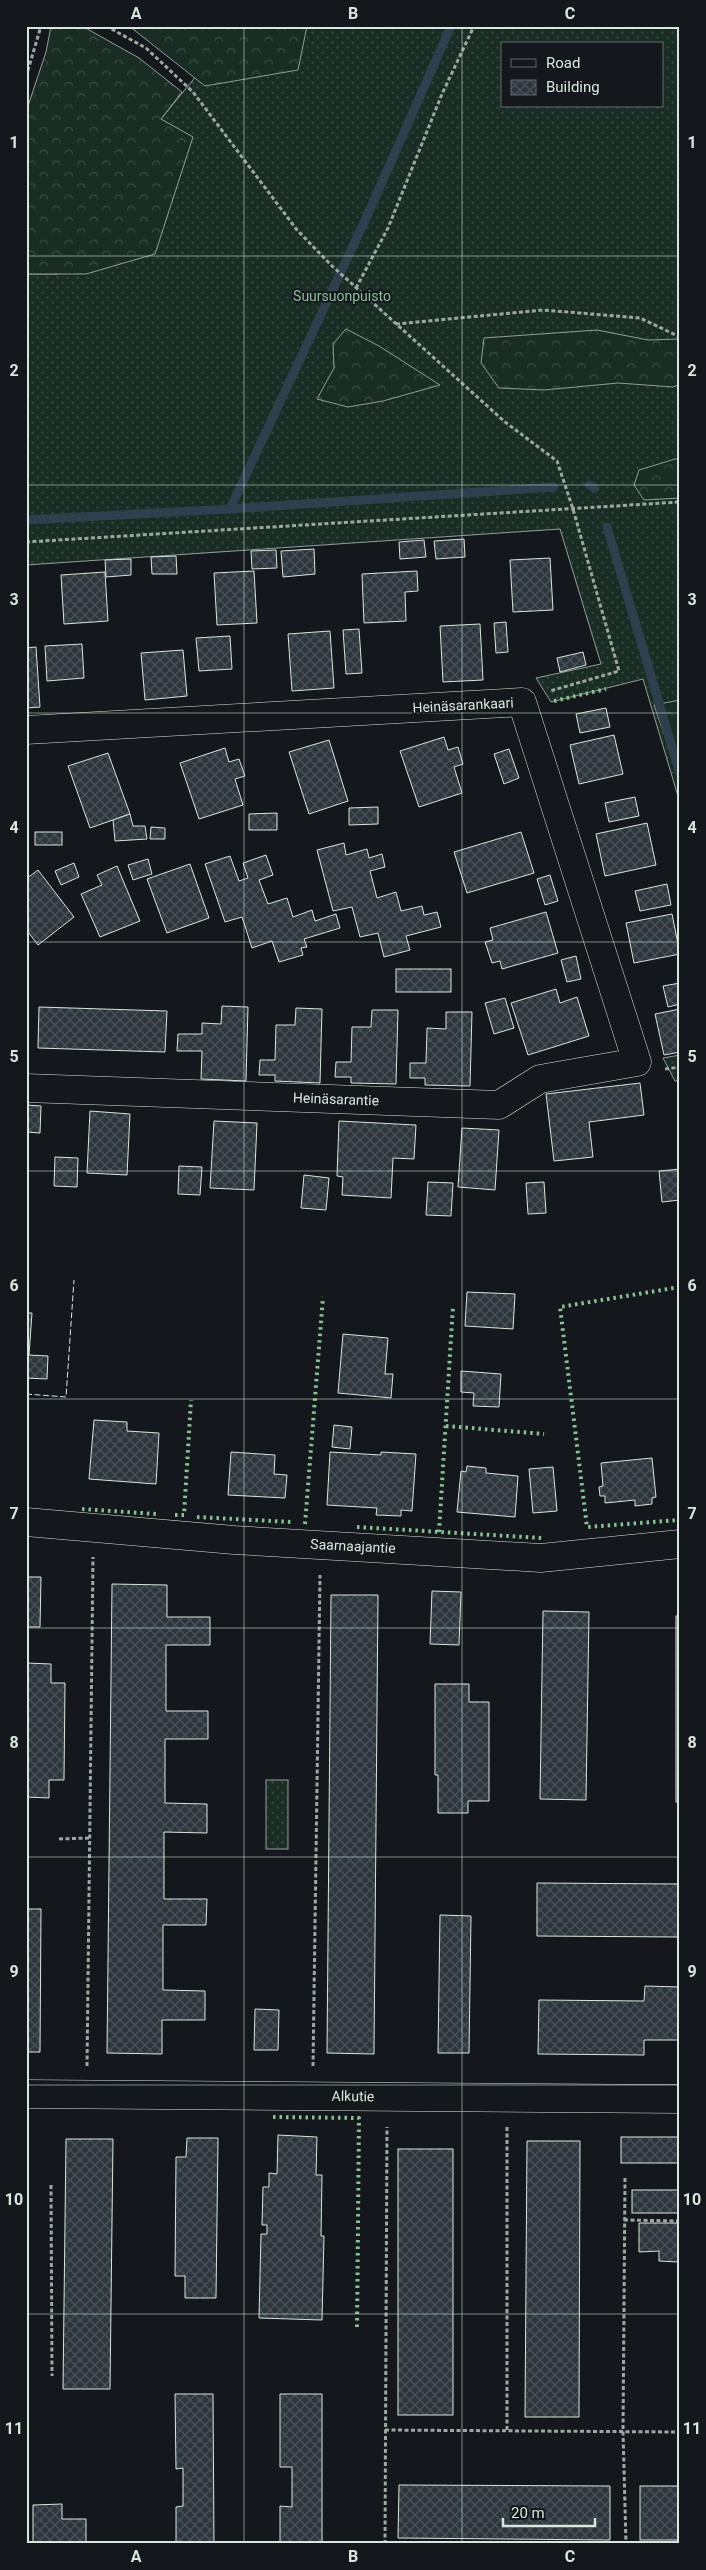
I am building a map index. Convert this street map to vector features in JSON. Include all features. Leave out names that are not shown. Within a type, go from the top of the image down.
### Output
[{"type":"street","name":"Heinäsarankaari","points":[[26,730],[522,702],[649,1066]]},
{"type":"street","name":"Heinäsarantie","points":[[26,1088],[499,1106],[540,1079],[649,1066]]},
{"type":"street","name":"Saarnaajantie","points":[[26,1522],[234,1540],[541,1558],[680,1544]]},
{"type":"street","name":"Alkutie","points":[[26,2094],[680,2098]]},
{"type":"path","points":[[26,76],[41,26]]},
{"type":"path","points":[[106,26],[146,48],[193,92],[297,230],[331,265],[505,422],[557,460],[573,509],[619,671],[522,702]]},
{"type":"path","points":[[356,288],[388,228],[442,94],[474,26]]},
{"type":"path","points":[[396,324],[544,310],[640,318],[680,336]]},
{"type":"path","points":[[26,542],[680,502]]},
{"type":"path","points":[[649,1066],[680,1068]]},
{"type":"path","points":[[87,2069],[93,1556]]},
{"type":"path","points":[[313,2070],[320,1572]]},
{"type":"path","points":[[59,1838],[90,1838]]},
{"type":"path","points":[[385,2544],[387,2097]]},
{"type":"path","points":[[507,2098],[507,2431]]},
{"type":"path","points":[[625,2178],[623,2431],[626,2544]]},
{"type":"path","points":[[51,2186],[52,2376]]},
{"type":"path","points":[[624,2220],[680,2220]]},
{"type":"path","points":[[385,2430],[680,2432]]},
{"type":"green space","points":[[51,26],[82,26],[139,58],[182,92],[161,119],[193,137],[155,254],[86,274],[26,274],[26,112],[46,52]]},
{"type":"green space","points":[[129,26],[307,26],[298,70],[205,86]]},
{"type":"green space","name":"Suursuonpuisto","points":[[237,26],[680,26],[680,803],[643,679],[551,702],[536,678],[601,664],[560,529],[26,565],[26,274],[58,274],[161,119]]},
{"type":"green space","points":[[346,329],[379,346],[440,385],[383,401],[348,407],[317,399],[334,368],[333,344]]},
{"type":"green space","points":[[597,330],[648,340],[680,339],[680,384],[673,387],[618,383],[544,390],[499,388],[481,363],[484,338]]},
{"type":"green space","points":[[680,459],[680,498],[644,500],[634,485],[639,470]]},
{"type":"green space","points":[[680,700],[680,780],[654,705]]},
{"type":"green space","points":[[680,1055],[680,1080],[675,1081],[663,1058]]},
{"type":"green space","points":[[266,1780],[288,1780],[288,1849],[266,1849]]},
{"type":"building","points":[[464,539],[465,557],[436,559],[434,541]]},
{"type":"building","points":[[424,540],[426,557],[400,559],[399,542]]},
{"type":"building","points":[[314,549],[315,574],[283,577],[281,551]]},
{"type":"building","points":[[276,550],[277,568],[252,569],[251,551]]},
{"type":"building","points":[[176,556],[177,574],[152,574],[151,557]]},
{"type":"building","points":[[550,558],[553,610],[513,612],[510,560]]},
{"type":"building","points":[[131,559],[131,575],[106,577],[105,560]]},
{"type":"building","points":[[254,571],[257,623],[217,625],[214,573]]},
{"type":"building","points":[[417,571],[418,591],[405,592],[406,621],[364,623],[362,574]]},
{"type":"building","points":[[105,572],[108,621],[64,624],[61,575]]},
{"type":"building","points":[[506,622],[508,652],[496,653],[494,623]]},
{"type":"building","points":[[480,624],[483,680],[443,682],[440,626]]},
{"type":"building","points":[[359,629],[362,673],[346,674],[343,630]]},
{"type":"building","points":[[330,631],[334,688],[292,691],[288,634]]},
{"type":"building","points":[[230,636],[232,669],[199,671],[196,638]]},
{"type":"building","points":[[82,644],[84,678],[47,681],[45,646]]},
{"type":"building","points":[[36,647],[40,707],[26,708],[26,648]]},
{"type":"building","points":[[183,650],[187,696],[145,700],[141,653]]},
{"type":"building","points":[[583,652],[586,665],[560,672],[557,658]]},
{"type":"building","points":[[606,708],[610,727],[580,733],[576,714]]},
{"type":"building","points":[[614,735],[623,774],[579,784],[570,745]]},
{"type":"building","points":[[444,737],[448,750],[458,747],[463,764],[454,767],[462,793],[419,807],[400,751]]},
{"type":"building","points":[[329,740],[348,801],[309,814],[289,752]]},
{"type":"building","points":[[225,748],[229,762],[239,759],[245,776],[235,779],[243,805],[199,819],[180,763]]},
{"type":"building","points":[[509,749],[519,778],[504,784],[494,754]]},
{"type":"building","points":[[108,753],[130,814],[90,828],[68,766]]},
{"type":"building","points":[[635,797],[639,816],[609,822],[605,803]]},
{"type":"building","points":[[378,807],[378,824],[349,825],[349,808]]},
{"type":"building","points":[[277,813],[277,830],[249,830],[249,814]]},
{"type":"building","points":[[130,814],[133,826],[145,826],[147,839],[115,841],[113,820]]},
{"type":"building","points":[[647,823],[656,865],[605,876],[596,834]]},
{"type":"building","points":[[151,827],[165,828],[165,839],[150,839]]},
{"type":"building","points":[[35,832],[62,832],[62,845],[35,845]]},
{"type":"building","points":[[521,832],[534,873],[467,893],[454,852]]},
{"type":"building","points":[[344,843],[346,855],[367,849],[369,858],[382,854],[385,867],[370,871],[377,898],[396,892],[401,911],[422,906],[424,915],[437,912],[441,927],[406,936],[410,950],[384,957],[378,933],[360,937],[352,907],[333,911],[317,850]]},
{"type":"building","points":[[266,855],[273,875],[259,880],[268,904],[287,898],[293,917],[312,910],[315,921],[336,914],[340,928],[304,939],[307,947],[301,948],[303,955],[279,962],[272,941],[252,948],[242,917],[225,922],[205,864],[230,856],[239,881],[248,878],[243,863]]},
{"type":"building","points":[[148,859],[152,874],[133,880],[128,865]]},
{"type":"building","points":[[74,863],[79,877],[61,885],[55,871]]},
{"type":"building","points":[[190,864],[209,918],[167,933],[147,879]]},
{"type":"building","points":[[117,866],[140,921],[100,937],[81,894],[102,885],[97,875]]},
{"type":"building","points":[[38,870],[74,917],[38,945],[26,929],[26,879]]},
{"type":"building","points":[[550,875],[558,901],[545,905],[537,879]]},
{"type":"building","points":[[667,884],[671,905],[640,911],[635,891]]},
{"type":"building","points":[[546,912],[558,953],[502,969],[500,961],[492,963],[485,942],[493,940],[490,928]]},
{"type":"building","points":[[672,914],[680,954],[634,963],[626,923]]},
{"type":"building","points":[[576,956],[581,979],[567,982],[561,960]]},
{"type":"building","points":[[396,969],[451,969],[451,992],[396,992]]},
{"type":"building","points":[[680,983],[680,1004],[668,1007],[663,986]]},
{"type":"building","points":[[556,989],[560,1003],[577,997],[589,1036],[528,1055],[511,1003]]},
{"type":"building","points":[[505,998],[514,1028],[494,1034],[485,1003]]},
{"type":"building","points":[[222,1006],[248,1007],[246,1081],[201,1079],[202,1051],[177,1051],[178,1034],[202,1034],[202,1023],[221,1024]]},
{"type":"building","points":[[39,1007],[167,1011],[165,1052],[38,1048]]},
{"type":"building","points":[[296,1008],[322,1009],[320,1083],[275,1081],[275,1075],[259,1075],[260,1060],[275,1060],[276,1025],[295,1025]]},
{"type":"building","points":[[680,1009],[680,1052],[664,1055],[655,1014]]},
{"type":"building","points":[[372,1010],[398,1010],[396,1084],[351,1083],[351,1077],[335,1077],[336,1062],[351,1062],[352,1027],[371,1027]]},
{"type":"building","points":[[446,1012],[472,1012],[470,1086],[425,1085],[425,1078],[410,1078],[410,1063],[426,1063],[427,1028],[446,1029]]},
{"type":"building","points":[[640,1083],[644,1115],[589,1122],[593,1157],[554,1161],[546,1094]]},
{"type":"building","points":[[26,1105],[41,1106],[40,1133],[26,1132]]},
{"type":"building","points":[[90,1111],[130,1114],[127,1175],[87,1173]]},
{"type":"building","points":[[214,1121],[257,1123],[254,1190],[210,1188]]},
{"type":"building","points":[[339,1121],[416,1125],[414,1159],[393,1158],[391,1198],[342,1195],[343,1177],[337,1176]]},
{"type":"building","points":[[462,1128],[499,1130],[495,1190],[458,1187]]},
{"type":"building","points":[[55,1157],[78,1158],[77,1187],[54,1186]]},
{"type":"building","points":[[179,1166],[202,1167],[200,1195],[178,1194]]},
{"type":"building","points":[[680,1169],[680,1200],[662,1202],[659,1171]]},
{"type":"building","points":[[304,1175],[329,1178],[326,1210],[301,1208]]},
{"type":"building","points":[[428,1182],[453,1183],[451,1216],[426,1215]]},
{"type":"building","points":[[544,1182],[546,1213],[528,1214],[526,1183]]},
{"type":"building","points":[[467,1292],[515,1294],[513,1329],[465,1326]]},
{"type":"building","points":[[26,1313],[32,1313],[29,1355],[48,1356],[47,1379],[26,1378]]},
{"type":"building","points":[[343,1334],[388,1338],[385,1374],[393,1374],[391,1398],[338,1393]]},
{"type":"building","points":[[461,1371],[501,1374],[499,1407],[473,1406],[474,1393],[461,1392]]},
{"type":"building","points":[[94,1420],[127,1422],[127,1431],[159,1433],[156,1484],[89,1479]]},
{"type":"building","points":[[334,1425],[352,1427],[350,1449],[332,1447]]},
{"type":"building","points":[[231,1452],[275,1455],[274,1474],[287,1475],[285,1498],[228,1495]]},
{"type":"building","points":[[330,1452],[381,1455],[381,1452],[416,1454],[412,1511],[401,1510],[401,1516],[376,1515],[377,1508],[327,1505]]},
{"type":"building","points":[[652,1458],[656,1497],[652,1498],[652,1504],[635,1506],[635,1500],[605,1503],[605,1496],[600,1496],[599,1487],[603,1486],[601,1463]]},
{"type":"building","points":[[467,1466],[486,1468],[486,1473],[518,1476],[515,1517],[457,1512],[461,1471],[466,1472]]},
{"type":"building","points":[[553,1467],[557,1511],[533,1513],[529,1469]]},
{"type":"building","points":[[26,1577],[41,1577],[40,1627],[26,1627]]},
{"type":"building","points":[[112,1584],[167,1585],[167,1617],[210,1617],[210,1645],[166,1645],[166,1711],[208,1711],[208,1739],[165,1739],[165,1803],[207,1804],[207,1833],[164,1832],[164,1899],[207,1899],[206,1925],[163,1925],[163,1990],[205,1991],[205,2020],[162,2020],[162,2054],[107,2053]]},
{"type":"building","points":[[432,1591],[461,1592],[459,1645],[430,1644]]},
{"type":"building","points":[[331,1595],[378,1595],[374,2054],[327,2053]]},
{"type":"building","points":[[543,1611],[589,1612],[586,1800],[540,1799]]},
{"type":"building","points":[[676,1616],[680,1616],[680,1802],[676,1802]]},
{"type":"building","points":[[26,1663],[51,1664],[51,1683],[65,1683],[64,1780],[49,1780],[49,1798],[26,1797]]},
{"type":"building","points":[[435,1684],[469,1684],[469,1702],[489,1702],[489,1801],[468,1801],[468,1813],[438,1813],[438,1775],[435,1775]]},
{"type":"building","points":[[537,1883],[680,1884],[680,1937],[537,1936]]},
{"type":"building","points":[[26,1909],[41,1909],[40,2052],[26,2052]]},
{"type":"building","points":[[440,1915],[471,1916],[469,2053],[438,2053]]},
{"type":"building","points":[[645,1986],[680,1987],[680,2040],[644,2040],[644,2055],[538,2054],[539,2000],[644,2001]]},
{"type":"building","points":[[255,2009],[279,2010],[278,2050],[254,2050]]},
{"type":"building","points":[[278,2135],[317,2137],[316,2175],[322,2175],[321,2236],[324,2236],[322,2320],[259,2318],[261,2234],[267,2234],[267,2225],[262,2225],[263,2187],[269,2187],[269,2173],[277,2174]]},
{"type":"building","points":[[621,2137],[680,2137],[680,2163],[621,2163]]},
{"type":"building","points":[[187,2138],[218,2138],[216,2298],[185,2298],[185,2276],[175,2276],[176,2157],[186,2157]]},
{"type":"building","points":[[66,2139],[113,2139],[110,2389],[63,2389]]},
{"type":"building","points":[[527,2141],[580,2141],[579,2417],[525,2417]]},
{"type":"building","points":[[398,2149],[453,2149],[453,2415],[398,2415]]},
{"type":"building","points":[[632,2190],[680,2190],[680,2213],[632,2213]]},
{"type":"building","points":[[639,2223],[680,2223],[678,2262],[659,2261],[659,2251],[639,2252]]},
{"type":"building","points":[[175,2394],[213,2394],[214,2544],[176,2544],[176,2507],[183,2506],[183,2468],[176,2469]]},
{"type":"building","points":[[280,2394],[322,2394],[322,2544],[280,2544],[280,2506],[292,2507],[292,2467],[280,2467]]},
{"type":"building","points":[[399,2485],[610,2486],[610,2540],[398,2538]]},
{"type":"building","points":[[640,2486],[680,2486],[680,2540],[640,2540]]},
{"type":"building","points":[[62,2504],[62,2519],[86,2519],[86,2544],[33,2544],[33,2505]]},
{"type":"waterway","points":[[26,520],[230,509],[368,214],[451,26]]},
{"type":"waterway","points":[[589,485],[595,488]]},
{"type":"waterway","points":[[230,509],[554,487]]},
{"type":"waterway","points":[[607,527],[680,774]]},
{"type":"hedge","points":[[554,701],[606,689]]},
{"type":"hedge","points":[[680,1287],[560,1307],[587,1527],[680,1520]]},
{"type":"hedge","points":[[305,1524],[323,1297]]},
{"type":"hedge","points":[[439,1532],[453,1306]]},
{"type":"hedge","points":[[175,1515],[184,1515],[191,1400]]},
{"type":"hedge","points":[[446,1426],[544,1434]]},
{"type":"hedge","points":[[82,1509],[156,1514]]},
{"type":"hedge","points":[[197,1517],[291,1522]]},
{"type":"hedge","points":[[357,1527],[542,1538]]},
{"type":"hedge","points":[[273,2117],[359,2118],[357,2329]]},
{"type":"fence","points":[[26,1394],[66,1397],[74,1280]]}]
